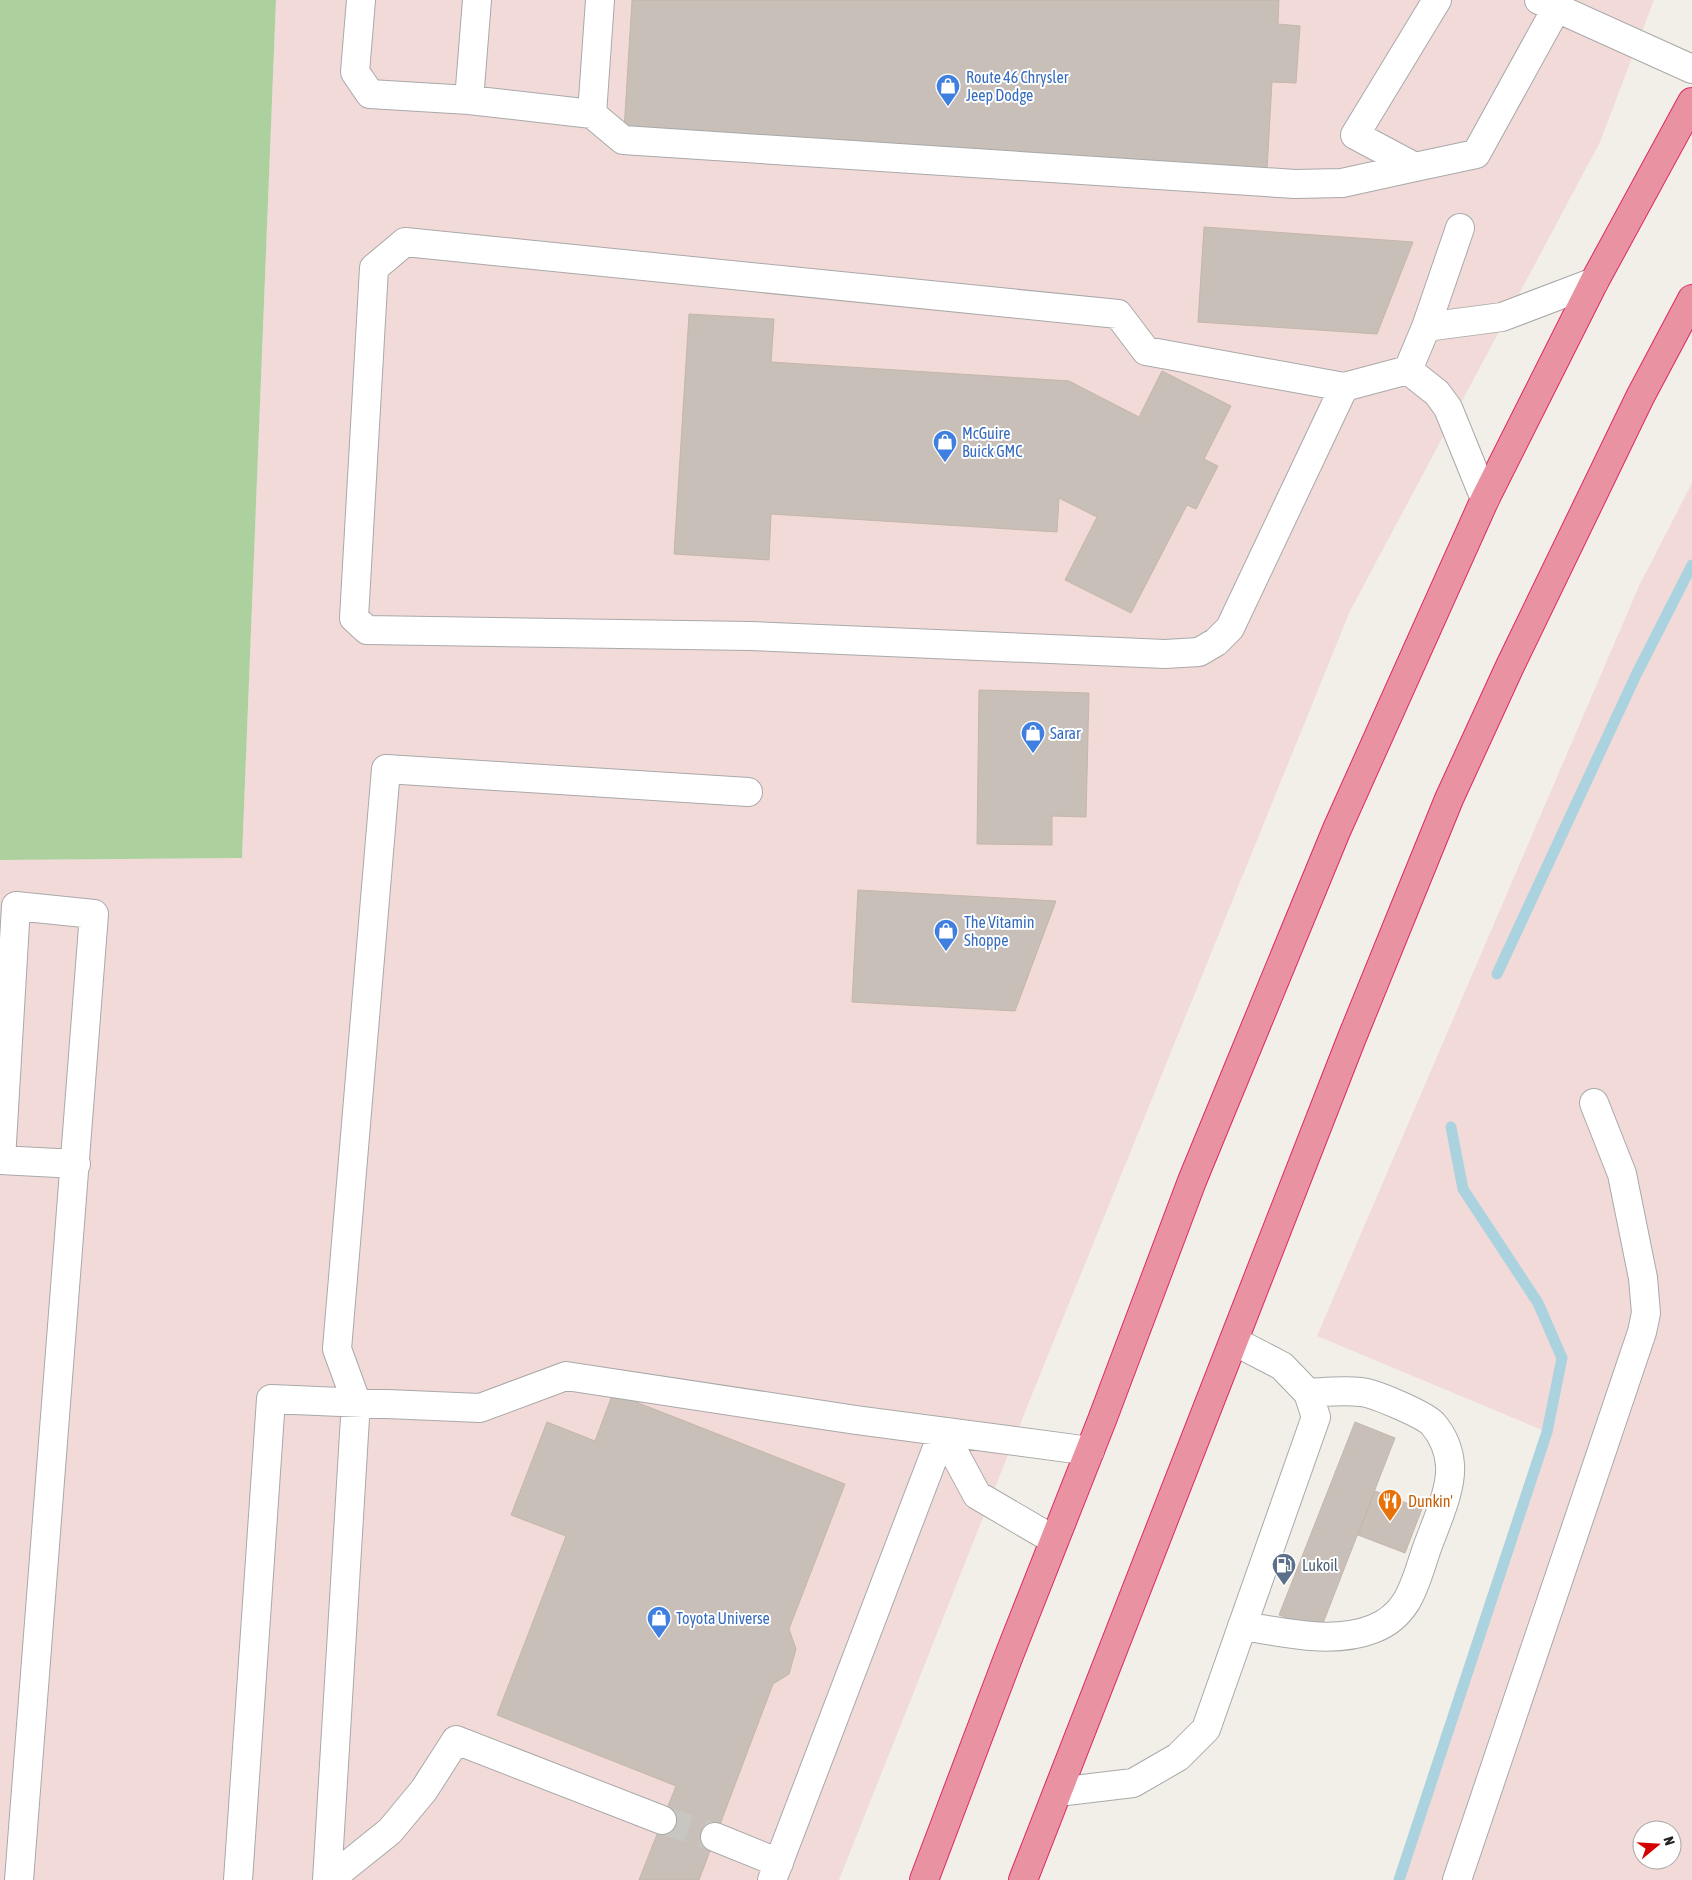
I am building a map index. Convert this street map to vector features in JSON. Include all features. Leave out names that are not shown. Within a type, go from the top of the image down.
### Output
[{"type":"highway","points":[[924,1880],[1192,1181],[1337,829],[1485,499],[1594,282],[1692,102]]},
{"type":"highway","points":[[1023,1880],[1351,1040],[1449,799],[1510,666],[1636,406],[1692,299]]},
{"type":"lane","points":[[361,0],[355,72],[370,94],[468,100],[592,114],[623,140],[1285,184],[1342,183],[1476,154],[1547,4],[1692,69]]},
{"type":"lane","points":[[468,100],[477,0]]},
{"type":"lane","points":[[592,114],[600,0]]},
{"type":"lane","points":[[1415,167],[1355,134],[1437,0]]},
{"type":"lane","points":[[1408,370],[1426,327],[1460,228]]},
{"type":"lane","points":[[1344,387],[1230,628],[1216,642],[1199,652],[1166,654],[1074,651],[750,636],[367,630],[354,618],[374,268],[405,242],[1118,314],[1146,350],[1344,387],[1408,370]]},
{"type":"lane","points":[[1426,327],[1502,317],[1594,282]]},
{"type":"lane","points":[[1408,370],[1437,393],[1448,408],[1485,499]]},
{"type":"lane","points":[[328,1880],[356,1402],[336,1349],[386,769],[748,792]]},
{"type":"lane","points":[[18,1880],[37,1625],[76,1164],[94,914],[16,906],[0,1160],[76,1164]]},
{"type":"lane","points":[[1457,1880],[1636,1351],[1646,1313],[1644,1278],[1622,1174],[1594,1103]]},
{"type":"lane","points":[[1058,1792],[1134,1783],[1178,1757],[1206,1729],[1316,1417],[1308,1394],[1282,1366],[1234,1341]]},
{"type":"lane","points":[[238,1880],[271,1399],[480,1408],[566,1376],[856,1420],[1090,1451]]},
{"type":"lane","points":[[1242,1626],[1311,1636],[1348,1636],[1373,1629],[1395,1617],[1409,1600],[1447,1489],[1450,1466],[1445,1442],[1432,1422],[1384,1398],[1363,1392],[1337,1391],[1308,1394]]},
{"type":"lane","points":[[943,1432],[977,1494],[1054,1540]]},
{"type":"lane","points":[[715,1837],[776,1872],[943,1432]]},
{"type":"lane","points":[[328,1880],[390,1831],[424,1790],[456,1740],[662,1820]]},
{"type":"shaded area","points":[[276,0],[1654,0],[1600,142],[1350,611],[1031,1397],[839,1880],[0,1880],[0,860],[242,858]]},
{"type":"shaded area","points":[[1692,483],[1692,1880],[1399,1880],[1547,1432],[1317,1336],[1639,586]]},
{"type":"green space","points":[[0,0],[276,0],[242,858],[0,860]]},
{"type":"building","name":"Route 46 Chrysler Jeep Dodge","points":[[632,0],[1279,0],[1278,24],[1300,26],[1296,83],[1272,82],[1267,170],[624,130]]},
{"type":"building","points":[[1204,227],[1413,242],[1377,334],[1198,322]]},
{"type":"building","name":"McGuire Buick GMC","points":[[689,314],[774,319],[771,362],[1069,381],[1139,417],[1162,371],[1231,406],[1204,459],[1218,466],[1196,509],[1187,505],[1131,613],[1065,580],[1097,517],[1059,498],[1057,532],[771,514],[769,560],[674,554]]},
{"type":"building","name":"Sarar","points":[[979,690],[1089,693],[1086,817],[1052,816],[1052,845],[977,844]]},
{"type":"building","name":"The Vitamin Shoppe","points":[[858,890],[1056,901],[1015,1011],[852,1002]]},
{"type":"building","name":"Toyota Universe","points":[[613,1393],[845,1484],[789,1629],[796,1649],[789,1674],[773,1684],[699,1880],[639,1880],[676,1786],[497,1715],[566,1536],[511,1515],[547,1422],[595,1441]]},
{"type":"building","points":[[1355,1422],[1395,1438],[1320,1631],[1279,1615]]},
{"type":"building","name":"Dunkin'","points":[[1375,1491],[1422,1509],[1405,1553],[1358,1535]]},
{"type":"waterway","points":[[1497,974],[1636,675],[1692,565]]},
{"type":"waterway","points":[[1399,1880],[1547,1432],[1562,1358],[1538,1303],[1463,1189],[1451,1127]]},
{"type":"tunnel","points":[[662,1820],[715,1837]]},
{"type":"place","name":"Route 46 Chrysler Jeep Dodge","points":[[948,107]]},
{"type":"place","name":"McGuire Buick GMC","points":[[945,463]]},
{"type":"place","name":"Sarar","points":[[1033,754]]},
{"type":"place","name":"The Vitamin Shoppe","points":[[946,952]]},
{"type":"place","name":"Dunkin'","points":[[1390,1522]]},
{"type":"place","name":"Lukoil","points":[[1284,1586]]},
{"type":"place","name":"Toyota Universe","points":[[659,1639]]}]
